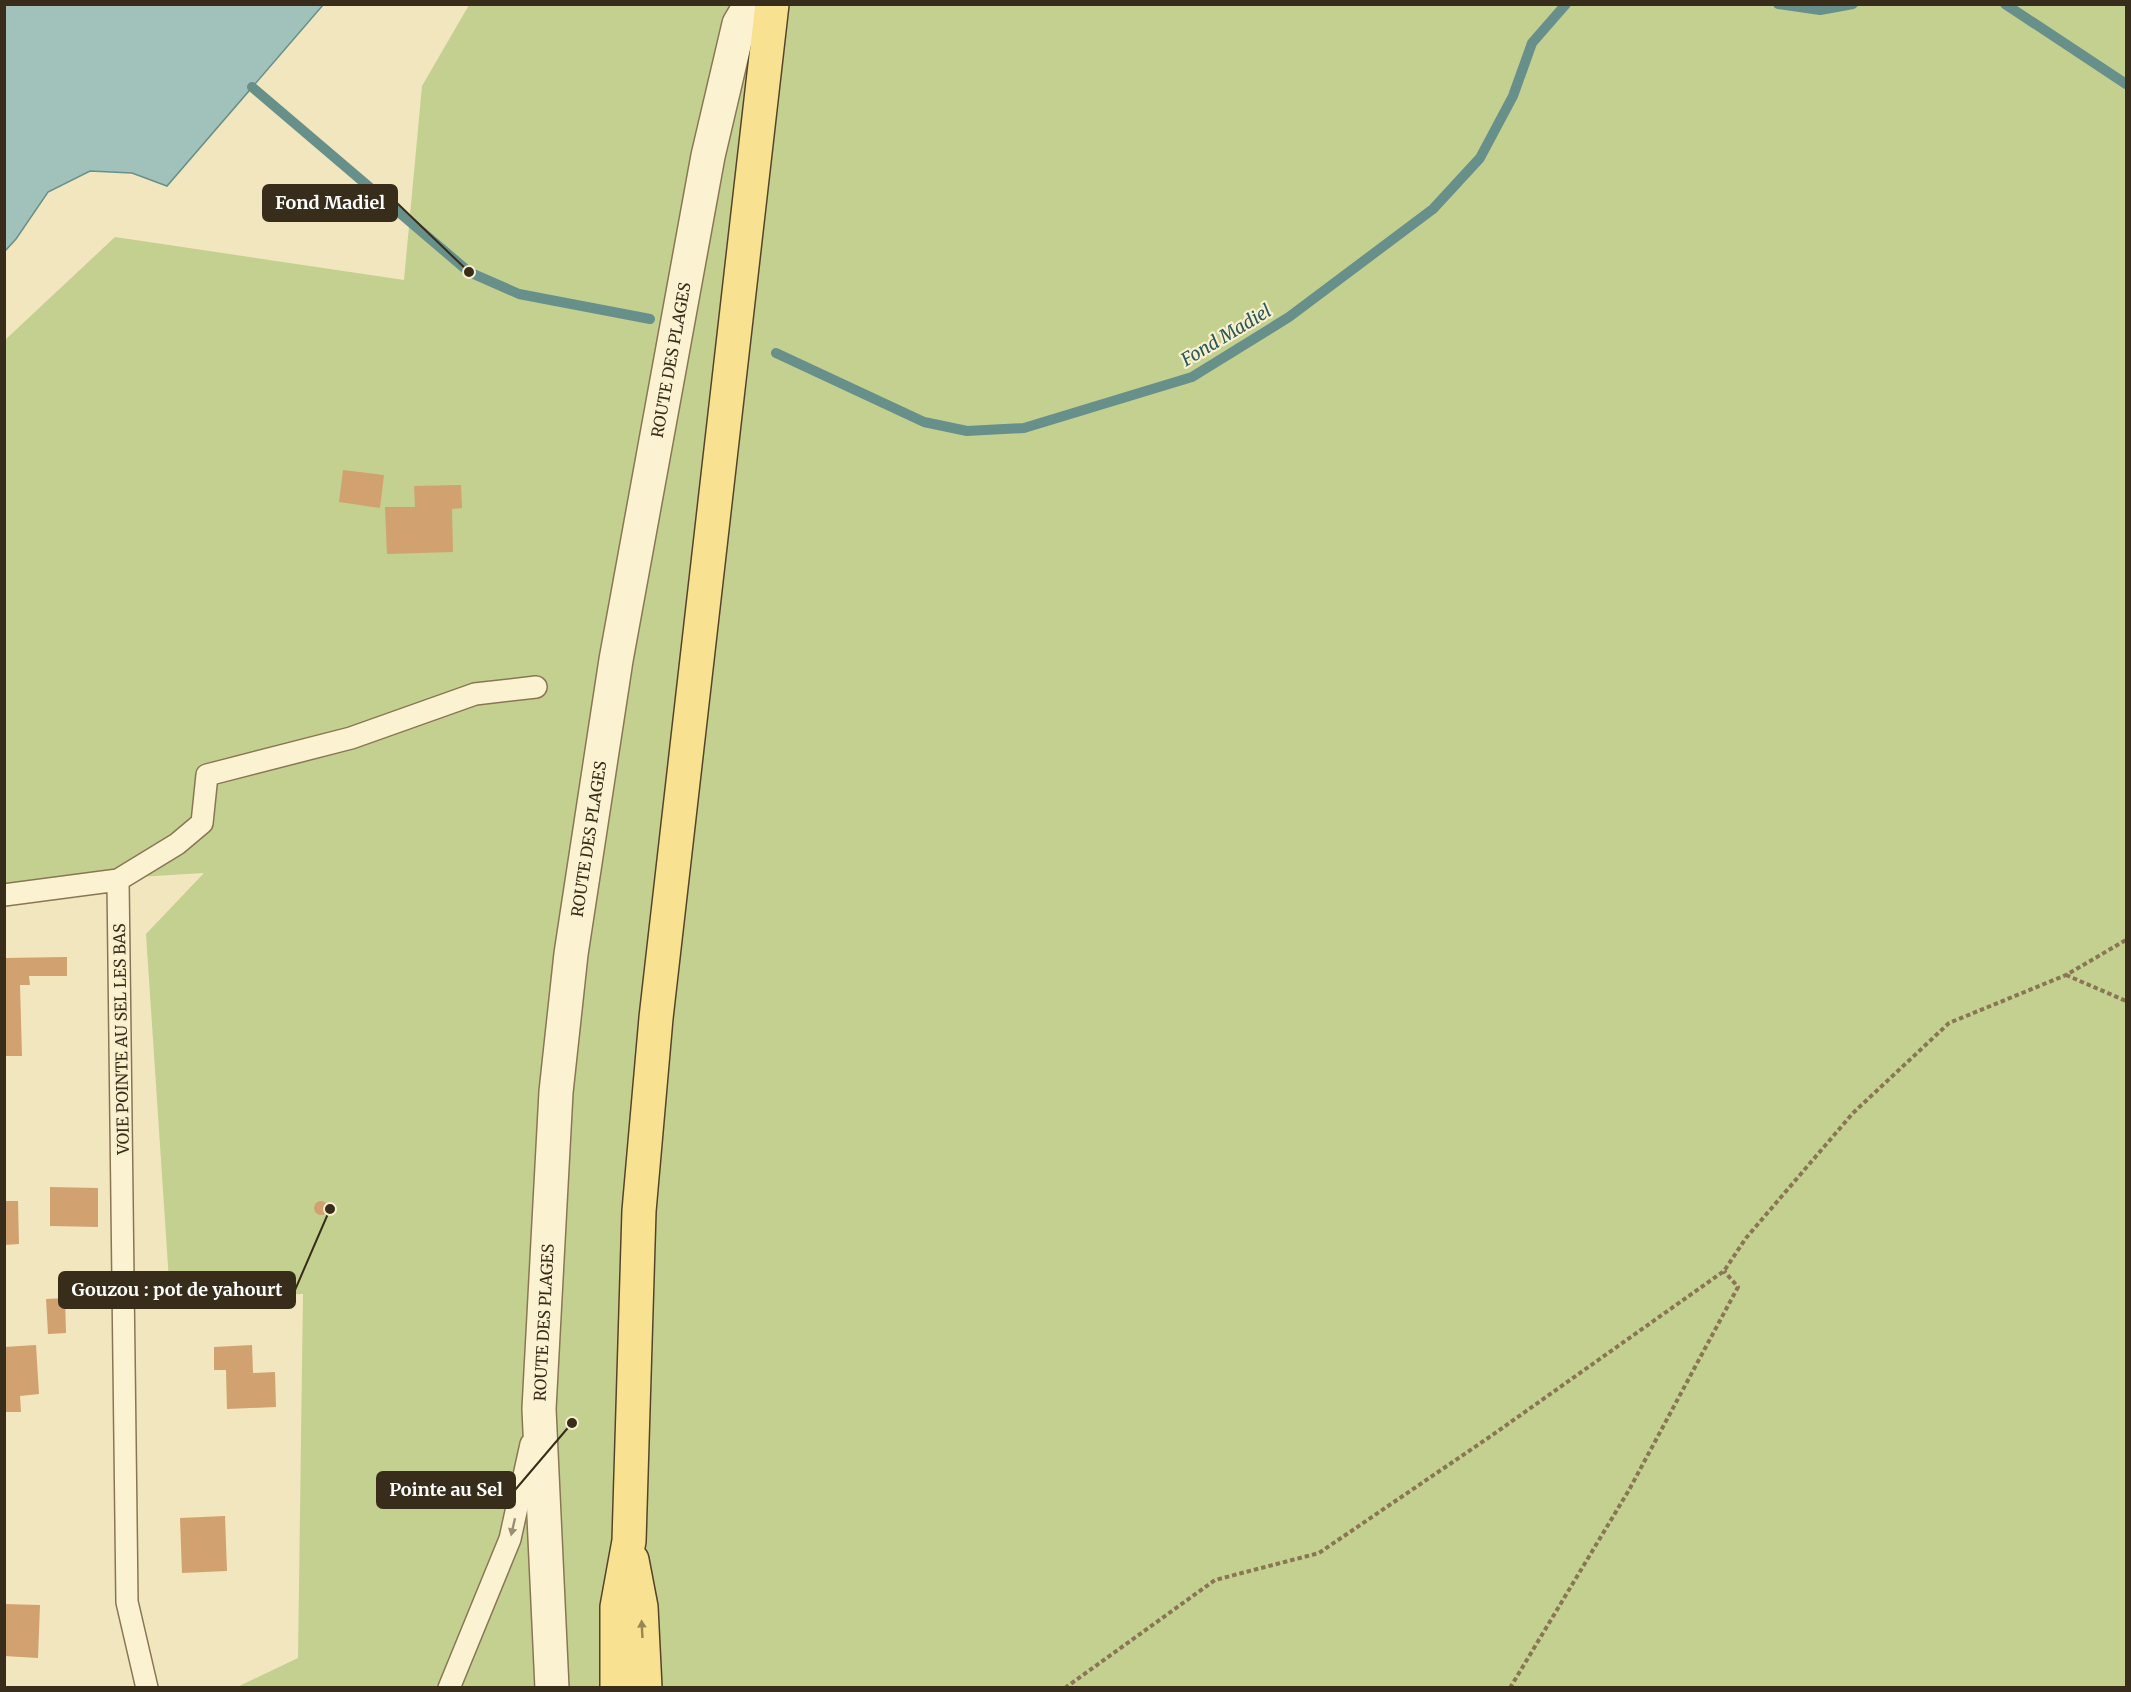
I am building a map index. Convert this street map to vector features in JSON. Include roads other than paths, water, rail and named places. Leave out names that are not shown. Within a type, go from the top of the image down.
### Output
[{"type":"main road","points":[[617,1688],[617,1607],[629,1541],[639,1211],[656,1018],[772,4]]},
{"type":"main road","points":[[629,1541],[641,1607],[645,1688]]},
{"type":"street","name":"ROUTE DES PLAGES","points":[[552,1688],[539,1409],[556,1092],[571,954],[616,660],[708,156],[739,24],[751,4]]},
{"type":"lane","points":[[4,895],[118,880],[177,844],[201,823],[207,775],[351,738],[475,694],[536,687]]},
{"type":"lane","name":"VOIE POINTE AU SEL LES BAS","points":[[118,880],[127,1602],[147,1688]]},
{"type":"lane","points":[[449,1688],[510,1539],[539,1409]]},
{"type":"water","points":[[5,4],[323,5],[167,186],[132,173],[90,171],[48,192],[16,239],[5,251]]},
{"type":"waterway","name":"Fond Madiel","points":[[776,353],[924,422],[967,431],[1024,428],[1192,377],[1289,317],[1433,209],[1480,158],[1513,96],[1532,43],[1566,4]]},
{"type":"waterway","name":"Fond Madiel","points":[[1778,4],[1820,10],[1853,4]]},
{"type":"waterway","name":"Fond Madiel","points":[[2005,4],[2126,84]]},
{"type":"waterway","name":"Fond Madiel","points":[[252,87],[469,272],[519,294],[650,319]]},
{"type":"place","name":"Fond Madiel","points":[[469,272]]},
{"type":"place","name":"Gouzou : pot de yahourt","points":[[330,1209]]},
{"type":"place","name":"Pointe au Sel","points":[[572,1423]]}]
